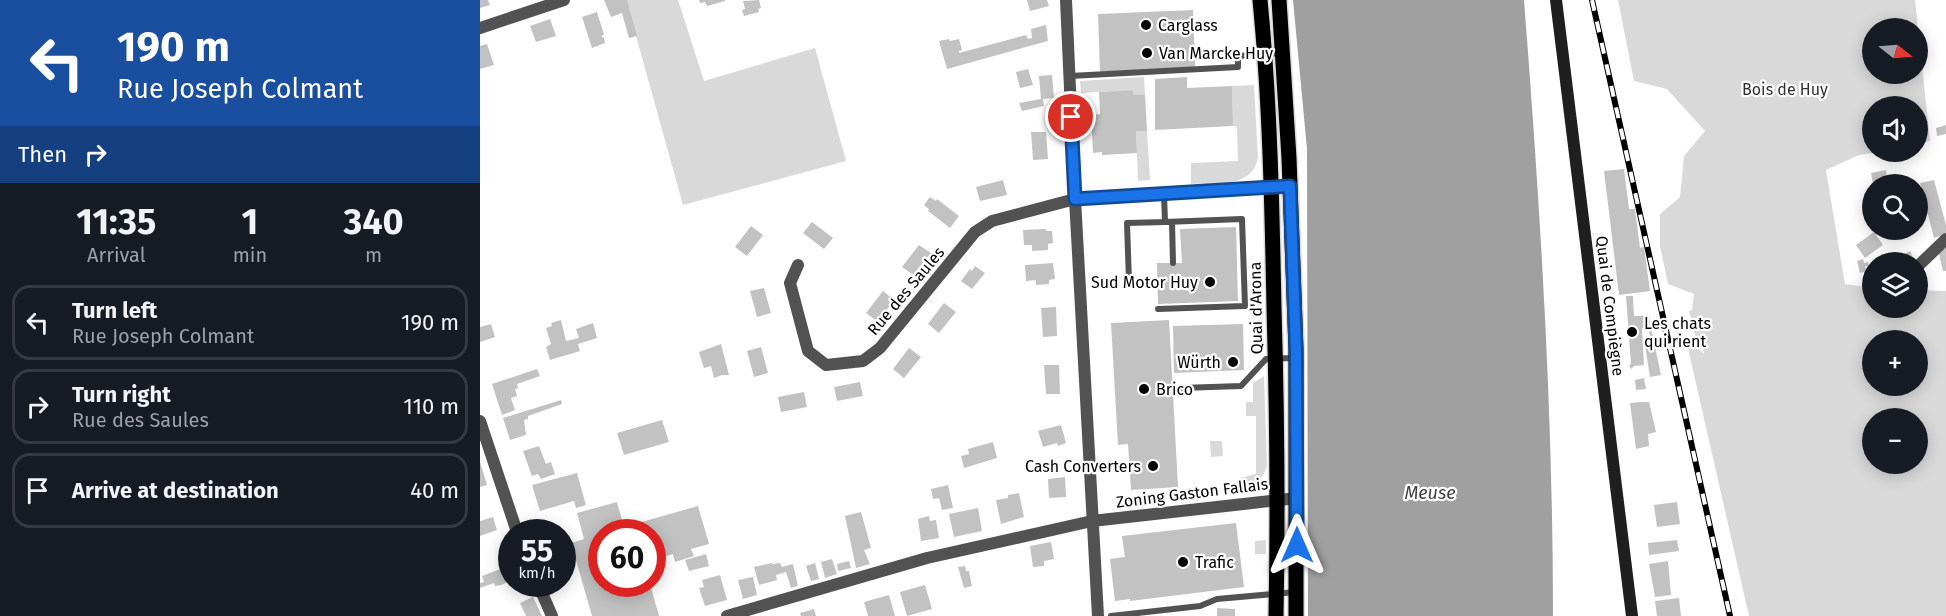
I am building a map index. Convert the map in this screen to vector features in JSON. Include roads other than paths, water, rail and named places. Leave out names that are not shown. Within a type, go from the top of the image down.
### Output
[{"type":"main road","name":"Quai d'Arona","points":[[1260,0],[1272,187],[1278,499],[1276,616]]},
{"type":"main road","points":[[1279,0],[1290,186],[1296,358],[1296,616]]},
{"type":"main road","name":"Quai de Compiègne","points":[[1556,0],[1632,616]]},
{"type":"street","points":[[480,28],[564,0]]},
{"type":"street","points":[[1066,0],[1098,616]]},
{"type":"street","name":"Rue des Saules","points":[[798,265],[790,283],[808,351],[826,365],[863,361],[880,348],[975,232],[992,221],[1075,199],[1290,186]]},
{"type":"street","points":[[1928,256],[1946,239]]},
{"type":"street","points":[[480,421],[513,519]]},
{"type":"street","name":"Zoning Gaston Fallais","points":[[1092,521],[1297,498]]},
{"type":"street","points":[[727,616],[927,558],[1092,521]]},
{"type":"street","points":[[544,597],[552,616]]},
{"type":"lane","points":[[1070,76],[1238,67],[1238,56],[1283,52]]},
{"type":"lane","points":[[1164,193],[1173,263]]},
{"type":"lane","points":[[1129,282],[1128,223],[1242,219],[1245,306],[1158,309]]},
{"type":"lane","points":[[1181,388],[1241,386],[1266,359],[1296,358]]},
{"type":"lane","points":[[1111,616],[1200,606],[1217,599],[1297,592]]},
{"type":"water","name":"Meuse","points":[[1293,0],[1524,0],[1544,308],[1551,462],[1553,616],[1308,616],[1307,149]]},
{"type":"railway","points":[[1592,0],[1730,616]]},
{"type":"place","name":"Carglass","points":[[1146,25]]},
{"type":"place","name":"Van Marcke Huy","points":[[1147,53]]},
{"type":"place","name":"Sud Motor Huy","points":[[1210,282]]},
{"type":"place","name":"Les chats qui rient","points":[[1632,332]]},
{"type":"place","name":"Würth","points":[[1233,362]]},
{"type":"place","name":"Brico","points":[[1144,389]]},
{"type":"place","name":"Cash Converters","points":[[1153,466]]},
{"type":"place","name":"Trafic","points":[[1183,562]]},
{"type":"park label","name":"Bois de Huy","points":[[1785,89]]}]
